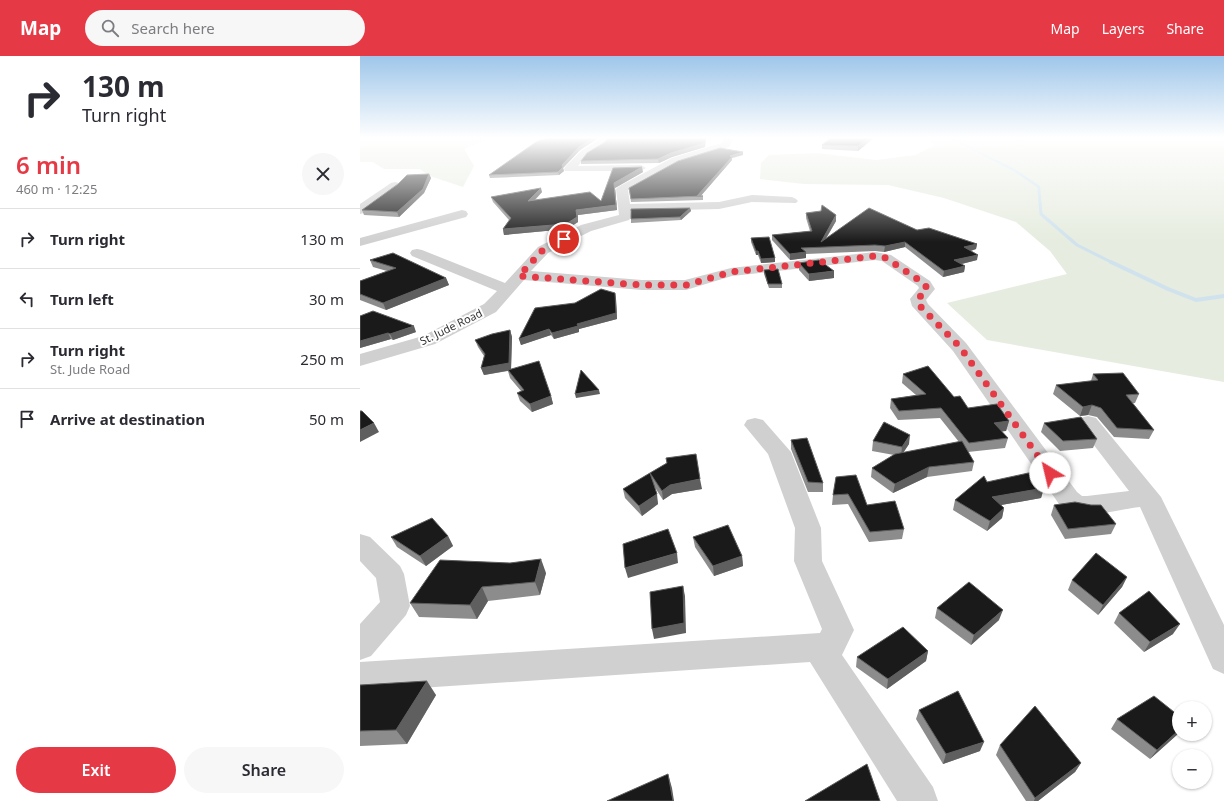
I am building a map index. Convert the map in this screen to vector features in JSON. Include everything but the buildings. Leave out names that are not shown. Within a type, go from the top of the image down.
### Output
[{"type":"street","points":[[653,172],[622,189],[624,208],[655,206],[717,206],[730,205],[740,200],[780,199],[792,201]]},
{"type":"street","points":[[360,210],[395,184]]},
{"type":"street","name":"St. Jude Road","points":[[360,360],[429,340],[490,308],[543,250],[586,228],[625,217],[624,208]]},
{"type":"street","points":[[360,242],[462,214]]},
{"type":"street","points":[[417,253],[507,288]]},
{"type":"street","points":[[519,276],[642,285],[686,285],[731,272],[876,256],[886,258],[925,284],[927,289],[918,299],[920,306],[960,347],[1068,498],[1076,504],[1087,505],[1148,497]]},
{"type":"street","points":[[1088,423],[1148,497],[1224,659]]},
{"type":"street","points":[[755,425],[779,452],[808,528],[808,561],[838,630],[825,655]]},
{"type":"street","points":[[360,544],[390,574],[394,606],[360,646]]},
{"type":"street","points":[[360,677],[818,647],[825,655],[919,801]]},
{"type":"shaded area","points":[[424,172],[471,172],[463,187],[430,176]]},
{"type":"shaded area","points":[[760,172],[1224,172],[1224,382],[987,340],[947,303],[1067,274],[1050,251],[1016,222],[944,198],[888,185],[804,184],[760,179]]},
{"type":"waterway","points":[[1017,172],[1039,187],[1039,191]]},
{"type":"waterway","points":[[1039,191],[1041,214],[1077,245],[1111,262]]},
{"type":"waterway","points":[[1111,262],[1168,289],[1196,300],[1224,296]]},
{"type":"route","points":[[564,239],[543,250],[519,276],[567,278],[642,285],[686,285],[731,272],[876,256],[886,258],[925,284],[927,289],[918,299],[920,306],[960,347],[1050,473]]}]
